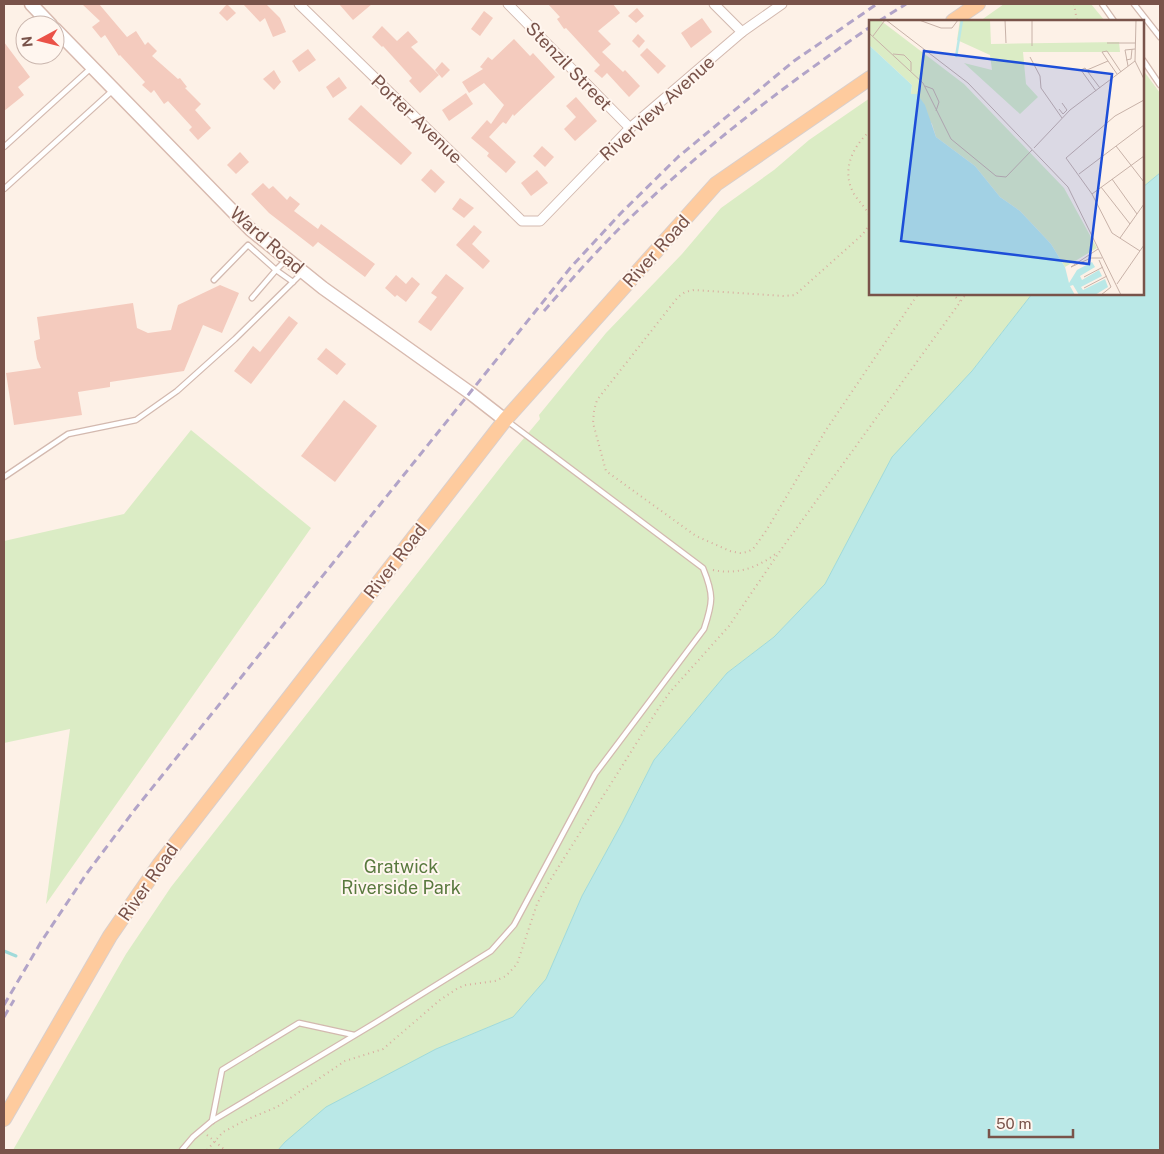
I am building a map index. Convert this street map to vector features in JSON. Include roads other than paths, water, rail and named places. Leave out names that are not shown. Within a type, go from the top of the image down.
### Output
[{"type":"main road","points":[[31,4],[41,15]]},
{"type":"main road","points":[[954,20],[978,4]]},
{"type":"main road","name":"Ward Road","points":[[65,39],[258,235],[304,272],[506,420]]},
{"type":"main road","name":"River Road","points":[[4,1119],[110,936],[159,865],[506,420],[716,184],[869,79]]},
{"type":"street","name":"Porter Avenue","points":[[299,4],[522,221],[540,220]]},
{"type":"street","name":"Stenzil Street","points":[[508,4],[630,128]]},
{"type":"street","points":[[714,4],[742,32]]},
{"type":"street","name":"Riverview Avenue","points":[[540,220],[630,128],[742,32],[782,4]]},
{"type":"lane","points":[[1102,4],[1113,20]]},
{"type":"lane","points":[[1134,4],[1160,37]]},
{"type":"lane","points":[[1144,61],[1160,85]]},
{"type":"lane","points":[[4,146],[92,67]]},
{"type":"lane","points":[[4,189],[114,89]]},
{"type":"lane","points":[[214,280],[258,235]]},
{"type":"lane","points":[[248,245],[276,270],[293,282]]},
{"type":"lane","points":[[252,298],[287,259]]},
{"type":"lane","points":[[4,477],[68,434],[136,420],[178,391],[304,272]]},
{"type":"lane","points":[[182,1150],[212,1121],[491,951],[514,925],[595,774],[704,629],[712,607],[711,588],[703,568],[506,420]]},
{"type":"lane","points":[[212,1121],[222,1070],[299,1023],[354,1035]]},
{"type":"water","points":[[1160,173],[1160,1150],[278,1150],[326,1107],[436,1049],[513,1017],[546,979],[582,896],[654,760],[727,673],[774,637],[825,584],[892,457],[972,371],[1031,295],[1144,295],[1144,186]]},
{"type":"waterway","points":[[4,951],[16,956]]},
{"type":"railway","points":[[4,1005],[41,942],[87,873],[136,808],[571,267],[622,212],[678,157],[794,61],[877,4]]},
{"type":"railway","points":[[881,20],[906,4]]},
{"type":"railway","points":[[544,311],[618,230],[686,167],[777,94],[869,28]]},
{"type":"railway","points":[[4,1017],[14,1000]]},
{"type":"park label","name":"Gratwick Riverside Park","points":[[401,876]]}]
